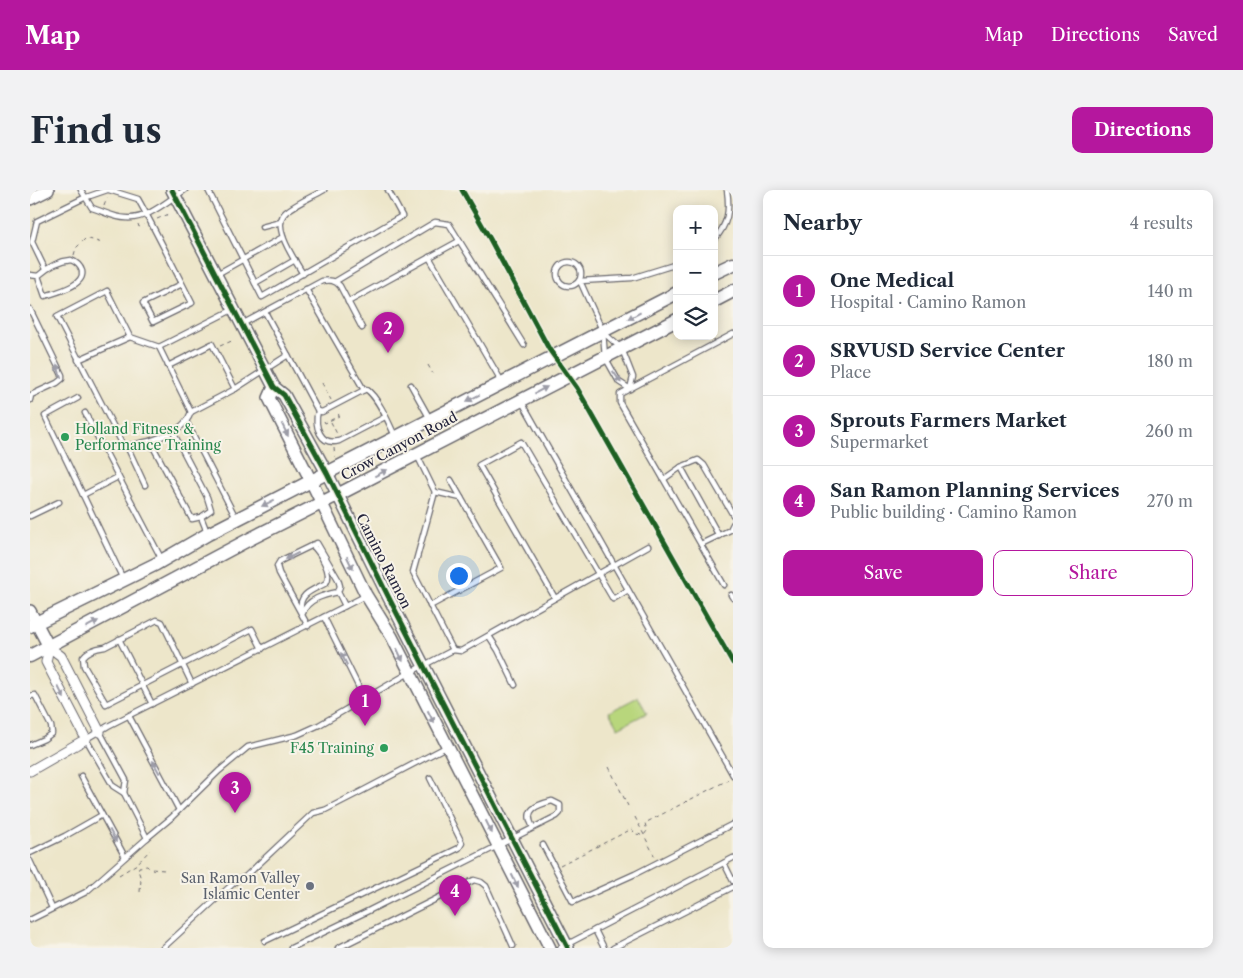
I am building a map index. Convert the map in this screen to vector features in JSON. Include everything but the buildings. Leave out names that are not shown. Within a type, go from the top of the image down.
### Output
[{"type":"main road","points":[[718,272],[733,264]]},
{"type":"main road","points":[[718,299],[733,291]]},
{"type":"main road","name":"Crow Canyon Road","points":[[32,620],[123,580],[163,560],[208,534],[673,295]]},
{"type":"main road","name":"Crow Canyon Road","points":[[30,656],[248,540],[673,322]]},
{"type":"street","points":[[30,199],[48,190]]},
{"type":"street","name":"Camino Ramon","points":[[177,192],[215,275],[274,387],[284,395],[327,473],[512,838],[564,947]]},
{"type":"street","name":"Camino Ramon","points":[[274,387],[269,398],[366,595],[392,637],[550,948]]},
{"type":"street","points":[[32,620],[49,647],[61,656],[100,732]]},
{"type":"street","points":[[30,771],[86,739],[46,662],[49,647]]},
{"type":"lane","points":[[81,190],[84,198],[92,208],[126,218],[146,214],[164,204],[177,192]]},
{"type":"lane","points":[[45,269],[32,242],[36,221],[84,198],[108,190],[138,199],[192,303],[152,322],[144,302],[182,284]]},
{"type":"lane","points":[[208,190],[262,297],[402,216],[388,190]]},
{"type":"lane","points":[[302,274],[283,237],[281,222],[284,213],[317,192],[324,190]]},
{"type":"lane","points":[[718,235],[728,218],[728,190]]},
{"type":"lane","points":[[262,227],[281,222]]},
{"type":"lane","points":[[242,325],[322,281],[336,282],[435,222],[449,224],[524,345]]},
{"type":"lane","points":[[215,275],[283,237]]},
{"type":"lane","points":[[348,302],[459,241]]},
{"type":"lane","points":[[429,257],[503,383]]},
{"type":"lane","points":[[255,283],[295,260]]},
{"type":"lane","points":[[63,261],[74,261],[81,267],[82,273],[79,281],[75,284],[45,296],[38,276],[45,269],[63,261]]},
{"type":"lane","points":[[630,389],[619,382],[605,357],[603,332],[580,282],[581,270],[575,263],[567,262],[560,266],[557,273],[558,281],[569,287],[580,282],[632,278],[673,265]]},
{"type":"lane","points":[[30,275],[38,276]]},
{"type":"lane","points":[[336,282],[362,328]]},
{"type":"lane","points":[[306,289],[364,390]]},
{"type":"lane","points":[[130,337],[108,290],[57,316],[123,445],[127,446],[145,485]]},
{"type":"lane","points":[[30,309],[60,369],[62,379],[32,395],[30,400]]},
{"type":"lane","points":[[159,347],[233,309]]},
{"type":"lane","points":[[264,312],[318,411],[316,418],[323,439],[330,442],[339,441],[385,417]]},
{"type":"lane","points":[[603,332],[622,349],[633,376],[630,389]]},
{"type":"lane","points":[[724,585],[620,403],[620,394],[733,334]]},
{"type":"lane","points":[[78,360],[130,337],[159,347],[191,412]]},
{"type":"lane","points":[[168,366],[212,344],[235,389]]},
{"type":"lane","points":[[127,446],[150,441],[173,432],[186,421],[191,412],[235,389],[288,355]]},
{"type":"lane","points":[[411,385],[431,420]]},
{"type":"lane","points":[[318,411],[322,412],[366,389],[385,417],[396,438]]},
{"type":"lane","points":[[78,398],[45,416],[123,580]]},
{"type":"lane","points":[[521,400],[733,776]]},
{"type":"lane","points":[[85,413],[163,560]]},
{"type":"lane","points":[[186,421],[237,519]]},
{"type":"lane","points":[[150,441],[192,519],[201,517],[212,510],[173,432]]},
{"type":"lane","points":[[555,598],[479,465],[521,442],[613,599],[628,590]]},
{"type":"lane","points":[[417,454],[435,492],[413,572],[453,650]]},
{"type":"lane","points":[[664,478],[698,460],[704,464],[733,515]]},
{"type":"lane","points":[[681,468],[719,536]]},
{"type":"lane","points":[[83,496],[118,477]]},
{"type":"lane","points":[[430,606],[501,568],[451,480]]},
{"type":"lane","points":[[435,492],[461,498]]},
{"type":"lane","points":[[30,516],[60,502]]},
{"type":"lane","points":[[201,517],[208,534]]},
{"type":"lane","points":[[701,544],[730,530],[733,524]]},
{"type":"lane","points":[[308,626],[279,573],[277,566],[280,561],[317,543],[338,579],[340,586],[338,592],[345,606]]},
{"type":"lane","points":[[302,616],[300,606],[304,595],[329,580],[329,574],[312,545]]},
{"type":"lane","points":[[30,920],[86,892],[248,747],[297,735],[319,725],[409,673],[453,650],[460,651],[489,636],[555,598],[600,575],[648,546]]},
{"type":"lane","points":[[302,616],[308,602],[338,592]]},
{"type":"lane","points":[[147,838],[124,793],[113,786],[86,739],[366,595]]},
{"type":"lane","points":[[324,617],[365,700]]},
{"type":"lane","points":[[192,684],[183,665],[162,622],[157,620],[105,647],[86,653],[83,660],[84,666],[106,704],[183,665],[252,629],[262,649]]},
{"type":"lane","points":[[489,636],[515,684]]},
{"type":"lane","points":[[119,639],[152,704]]},
{"type":"lane","points":[[30,696],[35,695],[51,726],[52,733],[30,745]]},
{"type":"lane","points":[[129,716],[179,810]]},
{"type":"lane","points":[[100,732],[126,780],[124,793]]},
{"type":"lane","points":[[163,948],[313,813],[325,810],[446,746]]},
{"type":"lane","points":[[81,776],[125,857]]},
{"type":"lane","points":[[265,941],[460,848],[462,843],[430,778]]},
{"type":"lane","points":[[291,948],[557,816],[560,813],[560,805],[552,800],[531,810],[528,814],[528,820],[533,827]]},
{"type":"lane","points":[[30,852],[65,836],[102,815]]},
{"type":"lane","points":[[543,845],[573,902],[733,824]]},
{"type":"lane","points":[[564,947],[733,858]]},
{"type":"lane","points":[[30,861],[52,908]]},
{"type":"lane","points":[[724,863],[733,880]]},
{"type":"lane","points":[[338,948],[474,880],[486,886],[513,946]]},
{"type":"lane","points":[[614,948],[733,887]]},
{"type":"lane","points":[[595,930],[604,948]]},
{"type":"path","points":[[103,212],[107,196]]},
{"type":"path","points":[[74,261],[76,248],[86,238],[102,242]]},
{"type":"path","points":[[428,365],[433,374]]},
{"type":"path","points":[[322,383],[335,406]]},
{"type":"path","points":[[609,767],[628,806]]},
{"type":"path","points":[[644,835],[647,831],[645,822],[733,776]]},
{"type":"path","points":[[634,818],[658,862]]},
{"type":"path","points":[[555,868],[632,830],[635,834],[644,835]]},
{"type":"path","points":[[119,876],[137,864],[150,850]]},
{"type":"path","points":[[137,864],[141,879],[140,892]]},
{"type":"path","points":[[139,867],[165,870]]},
{"type":"green space","points":[[638,697],[647,713],[618,728],[609,712]]},
{"type":"cycle path","points":[[172,190],[274,387],[284,395],[327,473],[568,948]]},
{"type":"cycle path","points":[[462,190],[549,349],[577,388],[733,663]]},
{"type":"place","name":"SRVUSD Service Center","points":[[388,353]]},
{"type":"place","name":"Holland Fitness & Performance Training","points":[[65,437]]},
{"type":"place","name":"One Medical","points":[[365,726]]},
{"type":"place","name":"F45 Training","points":[[384,748]]},
{"type":"place","name":"Sprouts Farmers Market","points":[[235,813]]},
{"type":"place","name":"San Ramon Valley Islamic Center","points":[[310,886]]},
{"type":"place","name":"San Ramon Planning Services","points":[[455,916]]}]
